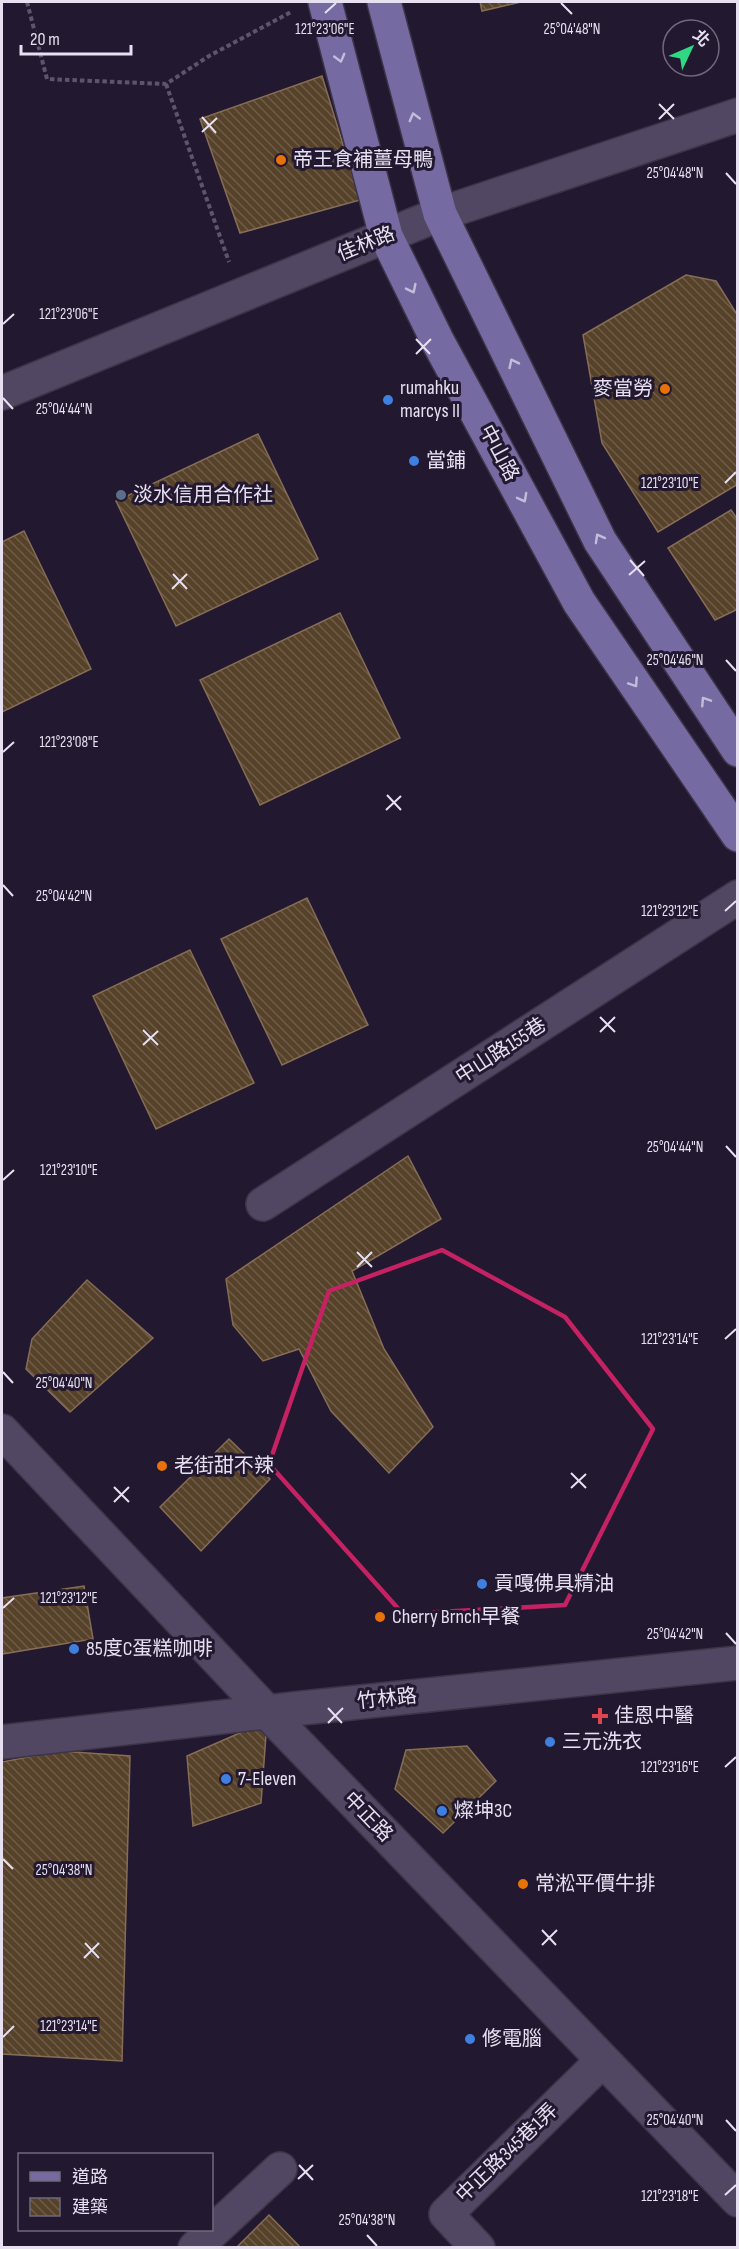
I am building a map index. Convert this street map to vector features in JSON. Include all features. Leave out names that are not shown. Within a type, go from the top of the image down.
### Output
[{"type":"main road","points":[[384,2],[440,214],[600,541],[738,750]]},
{"type":"main road","name":"中山路","points":[[313,4],[386,236],[437,339],[579,602],[738,835]]},
{"type":"street","name":"佳林路","points":[[2,393],[440,214],[738,115]]},
{"type":"street","name":"中山路155巷","points":[[263,1204],[738,897]]},
{"type":"street","name":"中正路","points":[[2,1431],[268,1713],[738,2200]]},
{"type":"street","name":"竹林路","points":[[2,1742],[738,1663]]},
{"type":"street","name":"中正路345巷1弄","points":[[478,2247],[446,2214],[603,2060]]},
{"type":"street","points":[[213,2230],[280,2169]]},
{"type":"street","points":[[195,2247],[212,2231]]},
{"type":"path","points":[[27,2],[47,80],[166,84],[209,56],[313,4]]},
{"type":"path","points":[[166,84],[229,263]]},
{"type":"highlighted area","points":[[442,1250],[565,1317],[653,1429],[565,1605],[403,1614],[269,1464],[329,1291]]},
{"type":"building","points":[[480,2],[521,2],[482,11]]},
{"type":"building","name":"帝王食補薑母鴨","points":[[322,76],[360,200],[240,233],[200,119]]},
{"type":"building","name":"麥當勞","points":[[686,275],[716,281],[738,316],[738,484],[658,532],[602,443],[583,335]]},
{"type":"building","points":[[258,434],[318,559],[176,626],[116,501]]},
{"type":"building","points":[[731,510],[738,520],[738,609],[715,620],[668,548]]},
{"type":"building","points":[[24,531],[91,669],[2,712],[2,542]]},
{"type":"building","points":[[340,613],[400,738],[260,805],[200,680]]},
{"type":"building","points":[[307,898],[368,1025],[282,1065],[221,939]]},
{"type":"building","points":[[190,950],[254,1083],[156,1129],[93,996]]},
{"type":"building","points":[[408,1156],[441,1219],[352,1271],[384,1349],[433,1427],[389,1473],[331,1411],[299,1349],[263,1361],[233,1325],[226,1279]]},
{"type":"building","points":[[87,1280],[153,1338],[70,1412],[26,1369],[32,1339]]},
{"type":"building","points":[[229,1439],[270,1479],[201,1551],[160,1507]]},
{"type":"building","points":[[84,1586],[93,1639],[2,1654],[2,1598]]},
{"type":"building","name":"7-Eleven","points":[[267,1721],[261,1803],[193,1826],[187,1756]]},
{"type":"building","name":"燦坤3C","points":[[467,1746],[496,1781],[443,1833],[395,1789],[406,1750]]},
{"type":"building","points":[[59,1751],[130,1756],[122,2061],[2,2054],[2,1762]]},
{"type":"building","points":[[269,2215],[301,2248],[236,2248]]},
{"type":"place","name":"帝王食補薑母鴨","points":[[281,160]]},
{"type":"place","name":"麥當勞","points":[[665,389]]},
{"type":"place","name":"rumahku marcys II","points":[[388,400]]},
{"type":"place","name":"當鋪","points":[[414,461]]},
{"type":"place","name":"淡水信用合作社","points":[[121,495]]},
{"type":"place","name":"老街甜不辣","points":[[162,1466]]},
{"type":"place","name":"貢嘎佛具精油","points":[[482,1584]]},
{"type":"place","name":"Cherry Brnch早餐","points":[[380,1617]]},
{"type":"place","name":"85度C蛋糕咖啡","points":[[74,1649]]},
{"type":"place","name":"佳恩中醫","points":[[600,1716]]},
{"type":"place","name":"三元洗衣","points":[[550,1742]]},
{"type":"place","name":"7-Eleven","points":[[226,1779]]},
{"type":"place","name":"燦坤3C","points":[[442,1811]]},
{"type":"place","name":"常淞平價牛排","points":[[523,1884]]},
{"type":"place","name":"修電腦","points":[[470,2039]]}]
